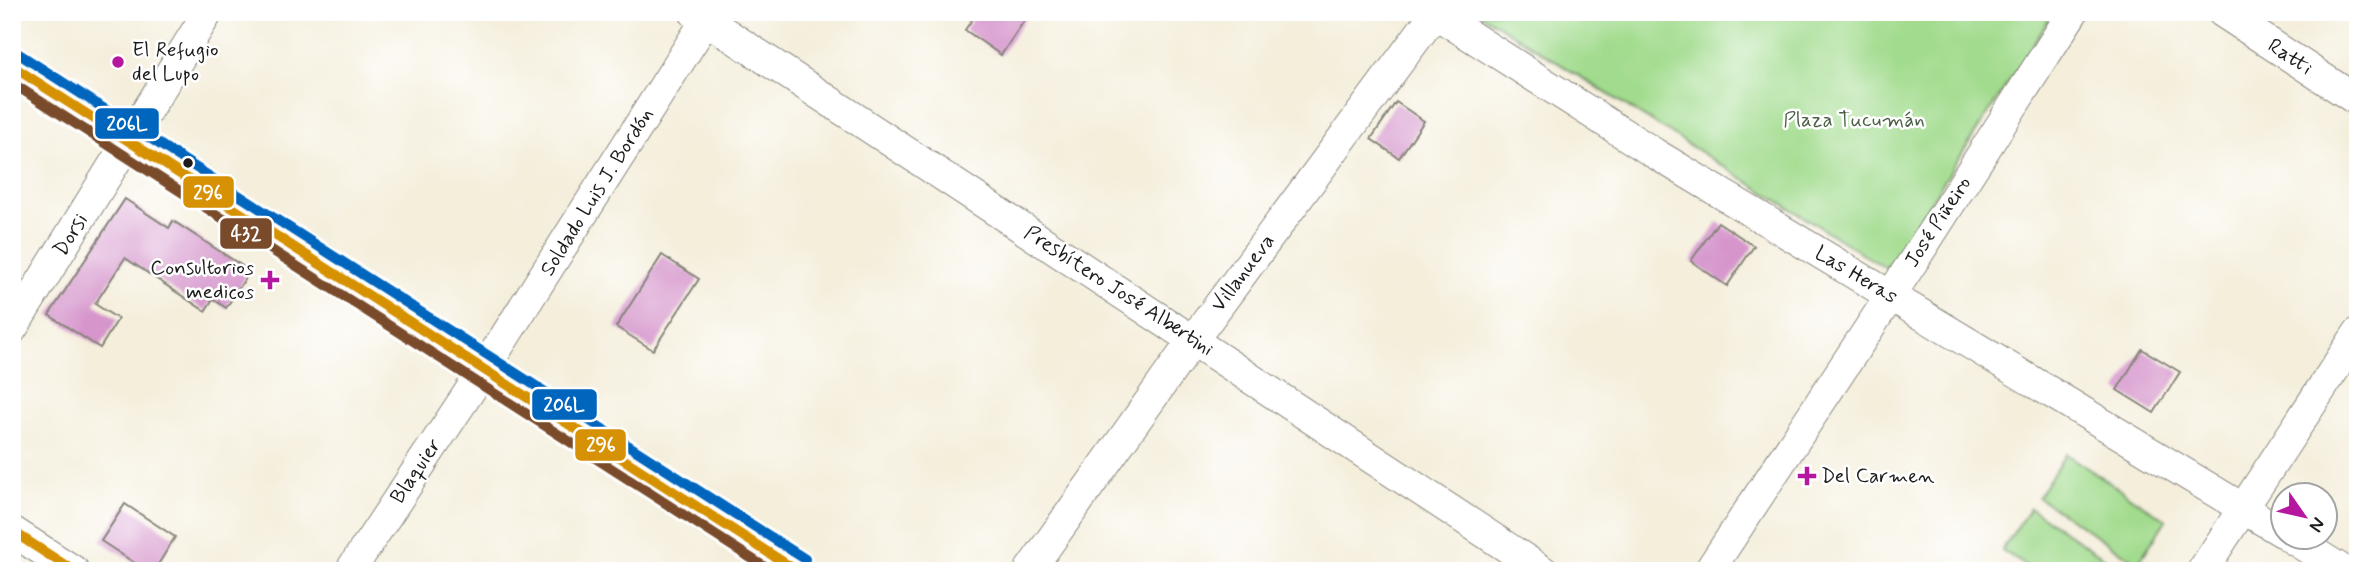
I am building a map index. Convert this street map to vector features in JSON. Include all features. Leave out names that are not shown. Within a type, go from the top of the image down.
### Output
[{"type":"street","name":"Dorsi","points":[[12,329],[131,141],[208,12]]},
{"type":"street","name":"José Piñeiro","points":[[1709,571],[1891,296],[2073,12]]},
{"type":"street","name":"Ratti","points":[[2222,12],[2358,101]]},
{"type":"street","name":"Las Heras","points":[[1435,13],[1654,153],[2268,523]]},
{"type":"street","name":"Villanueva","points":[[1029,571],[1193,340],[1435,13]]},
{"type":"street","name":"Presbítero José Albertini","points":[[704,15],[1543,571]]},
{"type":"street","name":"Soldado Luis J. Bordón","points":[[482,371],[704,15]]},
{"type":"street","points":[[12,66],[482,371],[797,571]]},
{"type":"street","points":[[2202,571],[2358,333]]},
{"type":"street","name":"Blaquier","points":[[350,571],[482,371]]},
{"type":"street","points":[[12,531],[74,571]]},
{"type":"street","points":[[2314,552],[2344,571]]},
{"type":"green space","name":"Plaza Tucumán","points":[[1477,12],[2054,12],[1887,269]]},
{"type":"green space","points":[[2066,454],[2166,520],[2138,563],[2038,497]]},
{"type":"green space","points":[[2030,508],[2124,571],[2033,571],[2002,550]]},
{"type":"building","points":[[977,12],[1030,12],[1001,55],[965,30]]},
{"type":"building","points":[[1396,102],[1424,121],[1399,158],[1371,139]]},
{"type":"building","points":[[125,199],[169,228],[173,221],[250,271],[226,308],[213,299],[205,311],[125,258],[95,304],[118,319],[100,348],[49,315]]},
{"type":"building","points":[[1718,222],[1754,246],[1727,286],[1691,261]]},
{"type":"building","points":[[662,255],[699,279],[653,350],[616,327]]},
{"type":"building","points":[[2142,349],[2180,372],[2154,413],[2117,390]]},
{"type":"building","points":[[125,504],[175,537],[154,571],[147,571],[101,541]]},
{"type":"transit line","name":"206L","points":[[19,54],[805,559]]},
{"type":"transit line","name":"296","points":[[12,66],[797,571]]},
{"type":"transit line","name":"432","points":[[12,83],[771,571]]},
{"type":"transit line","name":"296","points":[[12,531],[74,571]]},
{"type":"place","name":"El Refugio del Lupo","points":[[118,62]]},
{"type":"place","name":"Consultorios medicos","points":[[270,280]]},
{"type":"place","name":"Del Carmen","points":[[1807,476]]}]
